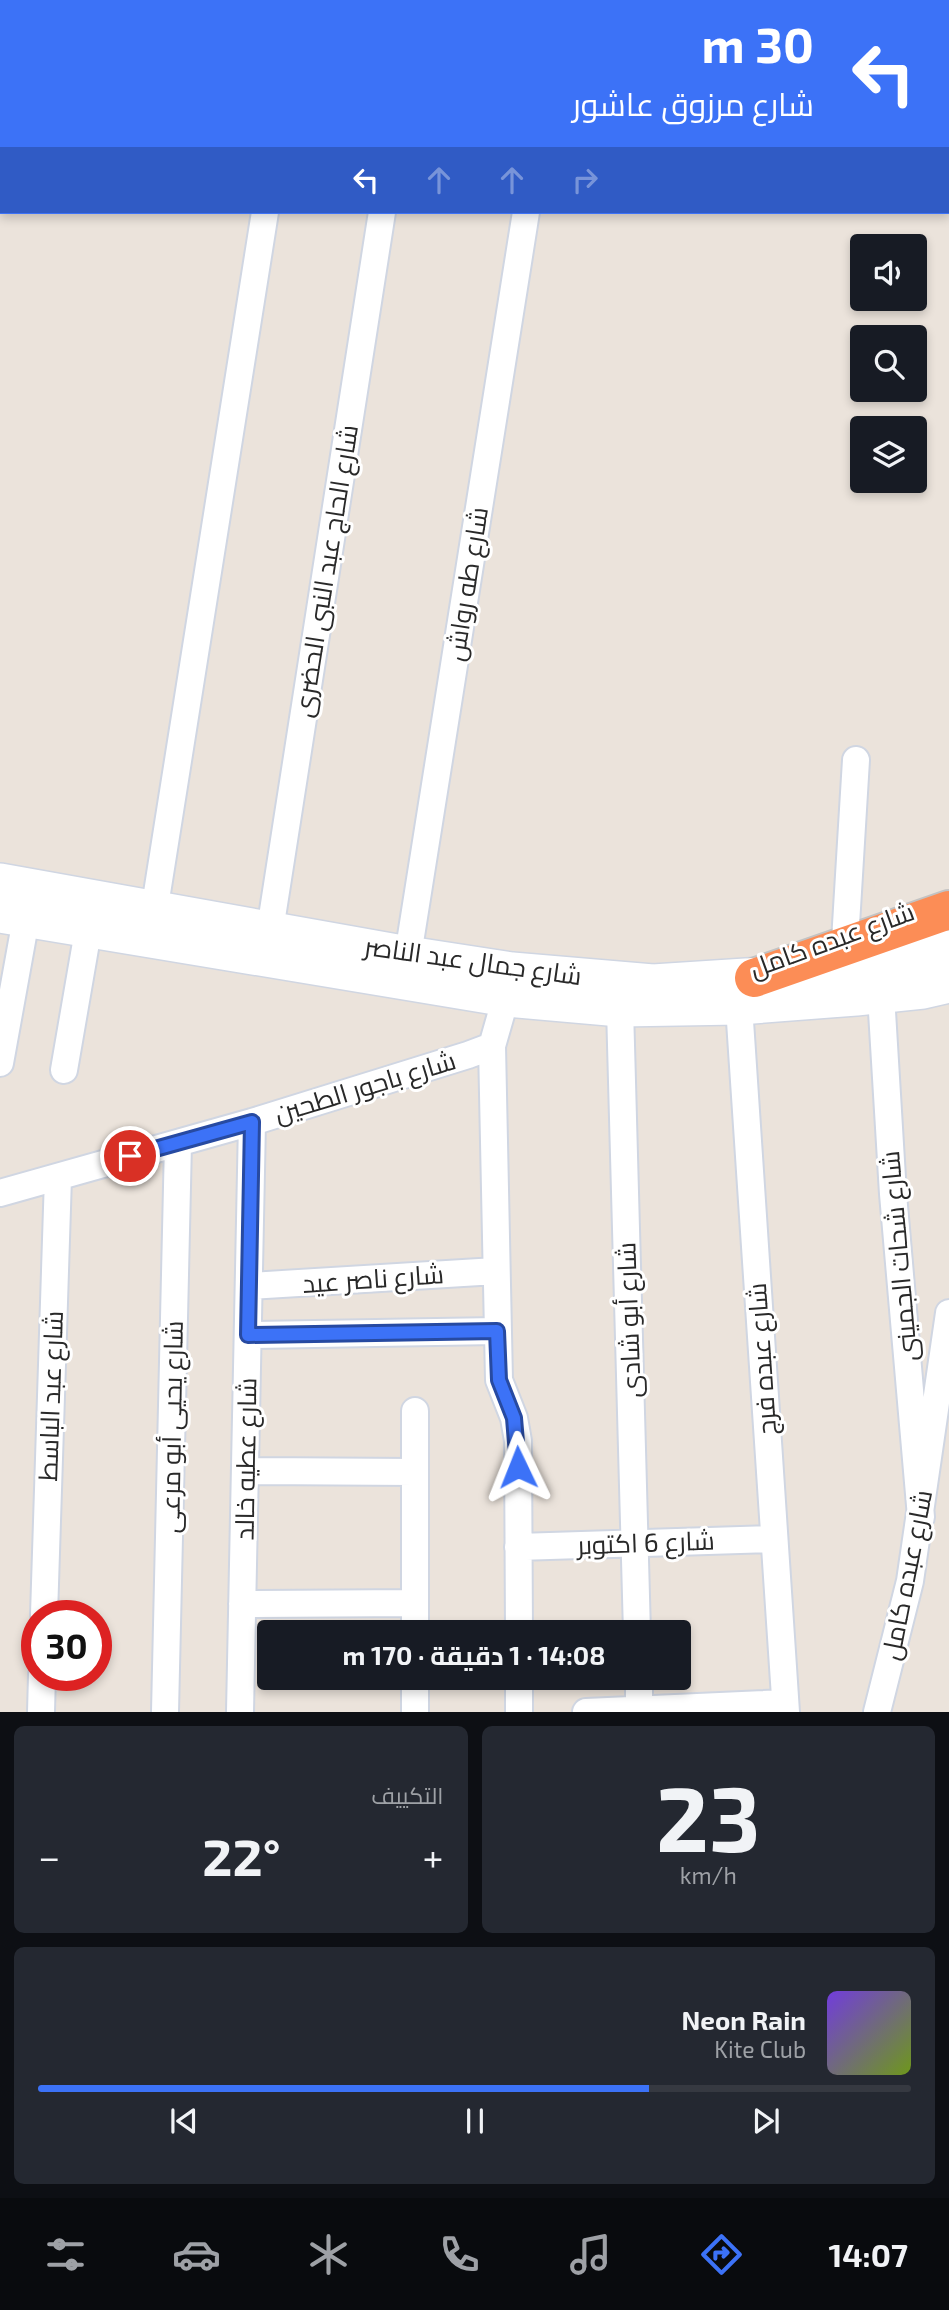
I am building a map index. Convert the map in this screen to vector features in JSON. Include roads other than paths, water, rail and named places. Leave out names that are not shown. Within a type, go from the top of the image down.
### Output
[{"type":"highway","points":[[747,992],[949,910]]},
{"type":"street","points":[[154,912],[265,214]]},
{"type":"street","name":"شارع الحاج عبد النبى الحضرى","points":[[270,930],[382,214]]},
{"type":"street","name":"شارع طه رواش","points":[[408,955],[526,214]]},
{"type":"street","points":[[845,940],[856,760]]},
{"type":"street","name":"شارع جمال عبد الناصر","points":[[0,882],[154,912],[408,955],[509,984],[620,1008],[747,992],[949,949]]},
{"type":"street","name":"شارع عبده كامل","points":[[713,981],[845,940],[918,911],[949,893]]},
{"type":"street","points":[[0,1063],[13,917]]},
{"type":"street","name":"شارع جمال عبد الناصر","points":[[13,917],[88,930],[509,984],[713,981],[747,992],[881,995],[949,984]]},
{"type":"street","points":[[64,1070],[88,930]]},
{"type":"street","name":"شارع باجور الطحين","points":[[0,1193],[252,1122],[492,1046],[509,984]]},
{"type":"street","name":"شارع عبده فرج","points":[[747,992],[774,1539],[786,1707]]},
{"type":"street","name":"شارع شحات الجمينى","points":[[881,995],[893,1194],[921,1517]]},
{"type":"street","name":"شارع أبو شادى","points":[[620,1008],[637,1620]]},
{"type":"street","points":[[492,1046],[499,1380],[514,1418],[518,1441],[519,1620]]},
{"type":"street","name":"شارع عطيه خالد","points":[[240,1712],[252,1122]]},
{"type":"street","name":"شارع يحيى أبو مرعى","points":[[165,1712],[178,1143]]},
{"type":"street","name":"شارع عبد الباسط","points":[[44,1600],[58,1177]]},
{"type":"street","name":"شارع ناصر عيد","points":[[249,1286],[496,1271]]},
{"type":"street","name":"شارع عبده كامل","points":[[877,1712],[900,1626],[921,1517],[949,1313]]},
{"type":"street","points":[[248,1335],[497,1331]]},
{"type":"street","points":[[415,1411],[415,1620]]},
{"type":"street","points":[[245,1471],[415,1472]]},
{"type":"street","name":"شارع 6 اكتوبر","points":[[519,1547],[774,1539]]},
{"type":"street","points":[[242,1605],[415,1603]]},
{"type":"street","points":[[415,1690],[415,1712]]},
{"type":"street","points":[[519,1690],[519,1712]]},
{"type":"street","points":[[639,1690],[639,1709]]},
{"type":"street","points":[[41,1712],[42,1691]]},
{"type":"street","points":[[586,1712],[786,1707]]}]
